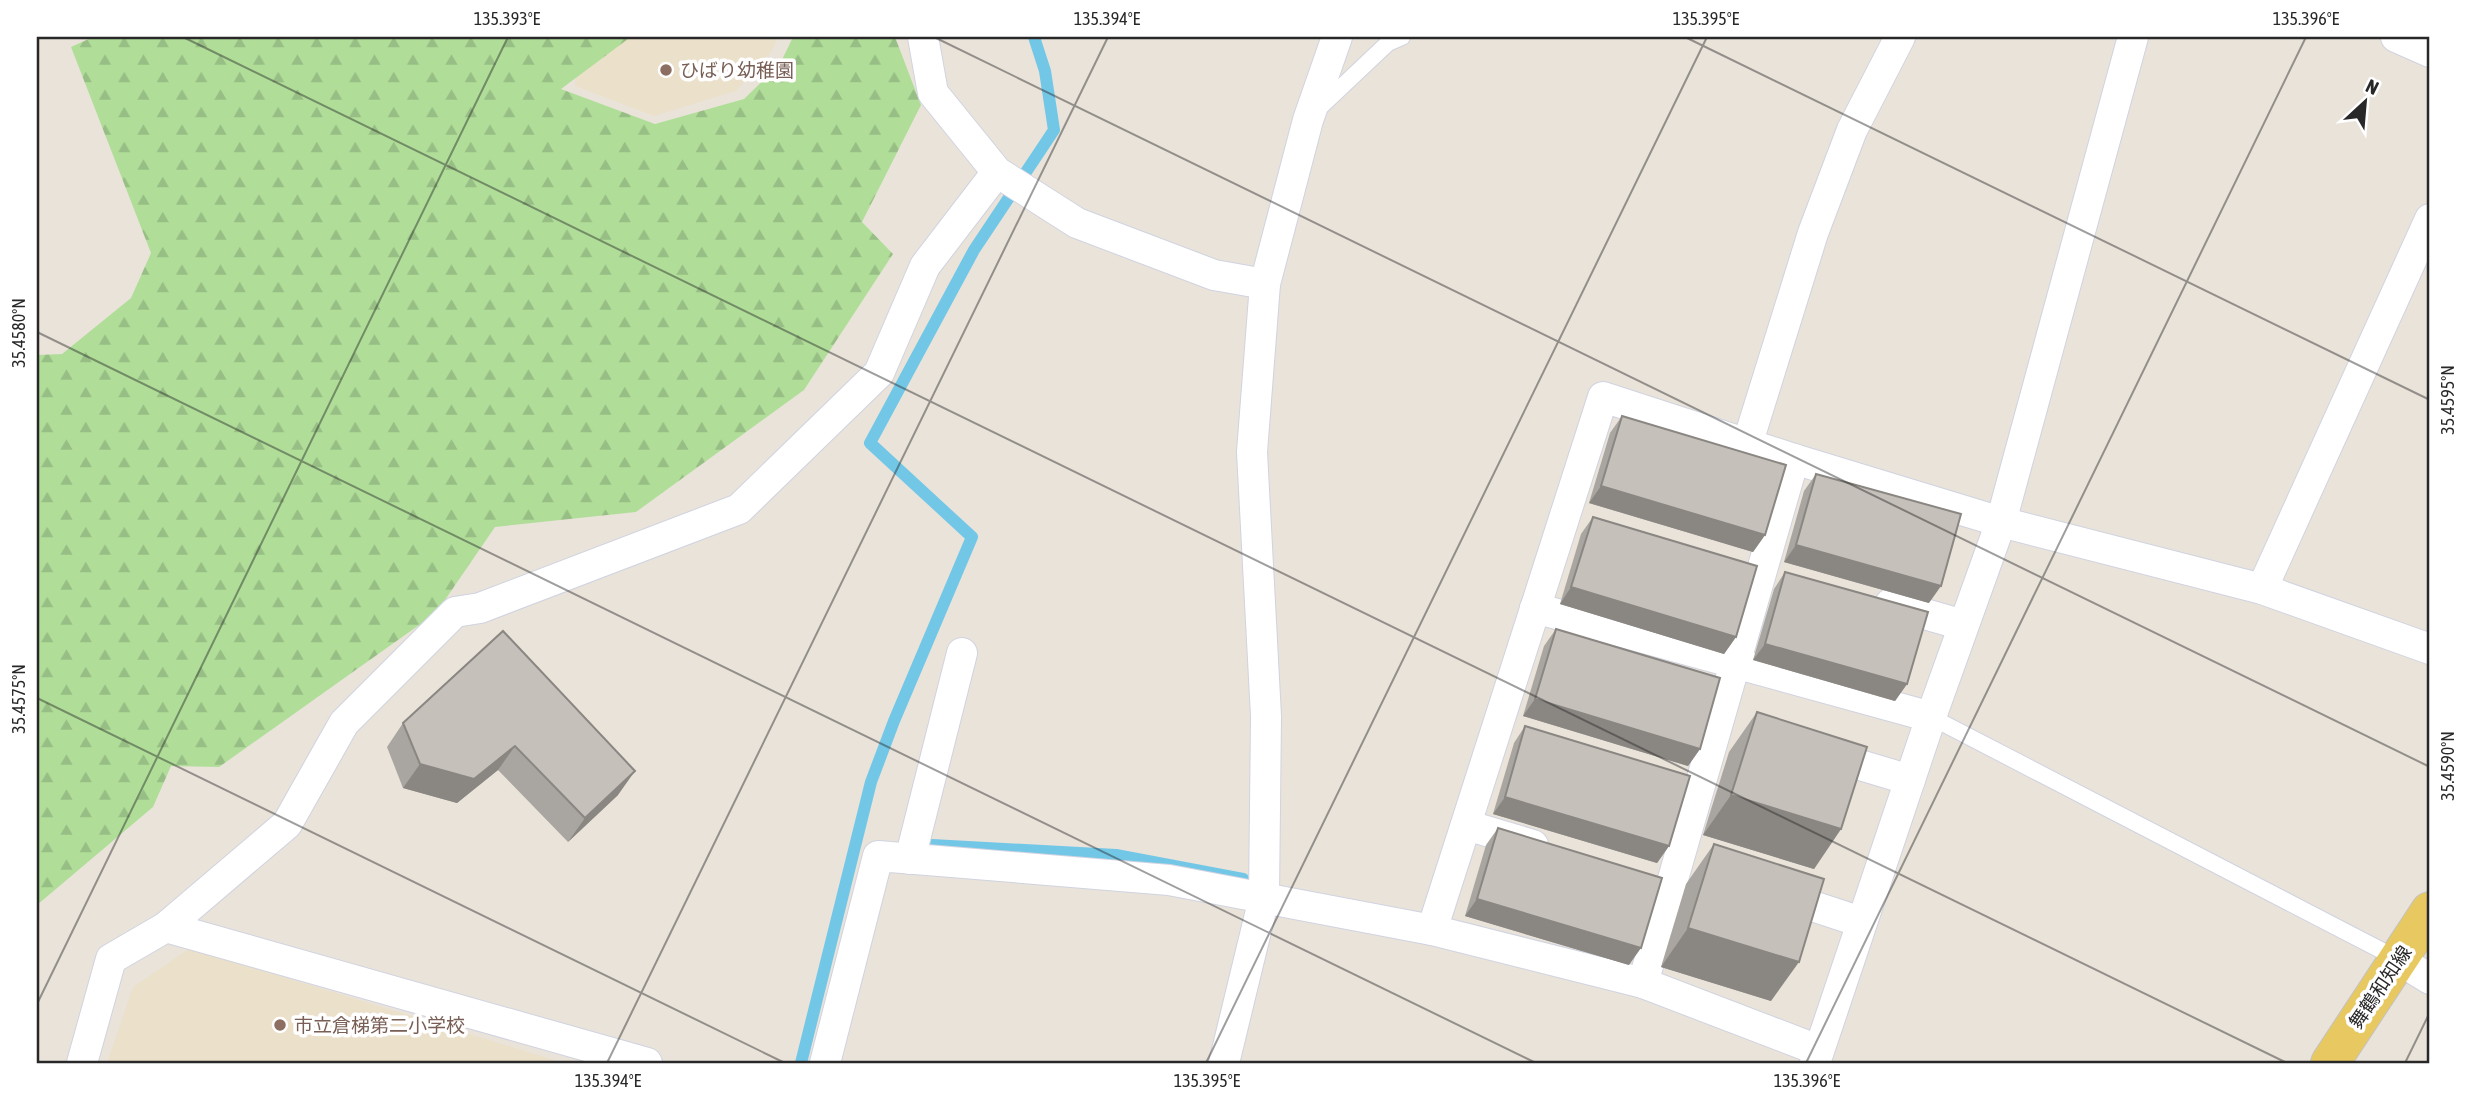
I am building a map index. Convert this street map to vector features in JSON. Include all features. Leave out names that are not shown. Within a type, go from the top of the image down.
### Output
[{"type":"main road","name":"舞鶴和知線","points":[[2330,1063],[2415,969],[2430,911]]},
{"type":"street","points":[[923,37],[933,93],[997,172],[1077,223],[1214,275],[1265,284]]},
{"type":"street","points":[[1224,1063],[1264,898],[1266,716],[1252,452],[1265,284],[1308,120],[1337,37]]},
{"type":"street","points":[[1747,444],[1813,233],[1852,130],[1900,37]]},
{"type":"street","points":[[825,1063],[878,856],[1168,880],[1432,930],[1643,983],[1816,1057],[1931,717],[2001,522],[2133,37]]},
{"type":"street","points":[[2396,37],[2430,52]]},
{"type":"street","points":[[82,1063],[111,959],[166,927],[287,824],[344,723],[455,612],[480,608],[739,509],[879,373],[925,266],[997,172]]},
{"type":"street","points":[[2262,590],[2430,219]]},
{"type":"street","points":[[1432,930],[1466,825],[1511,726],[1535,608],[1579,517],[1603,397],[2001,522],[2262,590],[2430,649]]},
{"type":"street","points":[[1643,983],[1675,874],[1688,779],[1731,727],[1735,663],[1794,459]]},
{"type":"street","points":[[1870,599],[1963,625]]},
{"type":"street","points":[[1535,608],[1931,717]]},
{"type":"street","points":[[910,859],[962,653]]},
{"type":"street","points":[[1795,746],[1910,780]]},
{"type":"street","points":[[1466,825],[1556,852]]},
{"type":"street","points":[[1757,888],[1861,922]]},
{"type":"street","points":[[166,927],[647,1063]]},
{"type":"lane","points":[[1308,120],[1388,43],[1402,37]]},
{"type":"lane","points":[[1931,717],[2415,969]]},
{"type":"shaded area","name":"ひばり幼稚園","points":[[581,37],[778,37],[770,54],[736,91],[654,116],[575,86]]},
{"type":"shaded area","name":"市立倉梯第二小学校","points":[[190,948],[564,1063],[107,1063],[133,987]]},
{"type":"green space","points":[[93,37],[627,37],[628,39],[561,89],[655,124],[744,99],[780,64],[793,37],[895,37],[921,105],[862,222],[893,254],[804,390],[636,512],[495,527],[436,613],[219,767],[171,766],[153,807],[37,905],[37,355],[62,354],[131,298],[151,253],[71,47]]},
{"type":"building","points":[[1622,416],[1786,465],[1765,535],[1601,486]]},
{"type":"building","points":[[1816,474],[1961,514],[1941,586],[1796,545]]},
{"type":"building","points":[[1593,517],[1757,566],[1736,637],[1571,587]]},
{"type":"building","points":[[1785,572],[1928,612],[1907,684],[1765,644]]},
{"type":"building","points":[[1556,629],[1720,678],[1700,749],[1535,699]]},
{"type":"building","points":[[503,631],[635,771],[585,818],[515,746],[474,779],[420,764],[403,723]]},
{"type":"building","points":[[1757,712],[1867,747],[1841,829],[1731,795]]},
{"type":"building","points":[[1525,726],[1690,776],[1669,846],[1505,797]]},
{"type":"building","points":[[1498,828],[1662,878],[1641,948],[1477,899]]},
{"type":"building","points":[[1714,844],[1824,879],[1799,962],[1688,928]]},
{"type":"waterway","points":[[801,1063],[871,782],[972,537],[870,443],[974,250],[1054,130],[1045,71],[1034,37]]},
{"type":"waterway","points":[[914,844],[1116,855],[1243,879],[1247,896]]},
{"type":"place","name":"ひばり幼稚園","points":[[666,70]]},
{"type":"place","name":"市立倉梯第二小学校","points":[[280,1025]]}]
